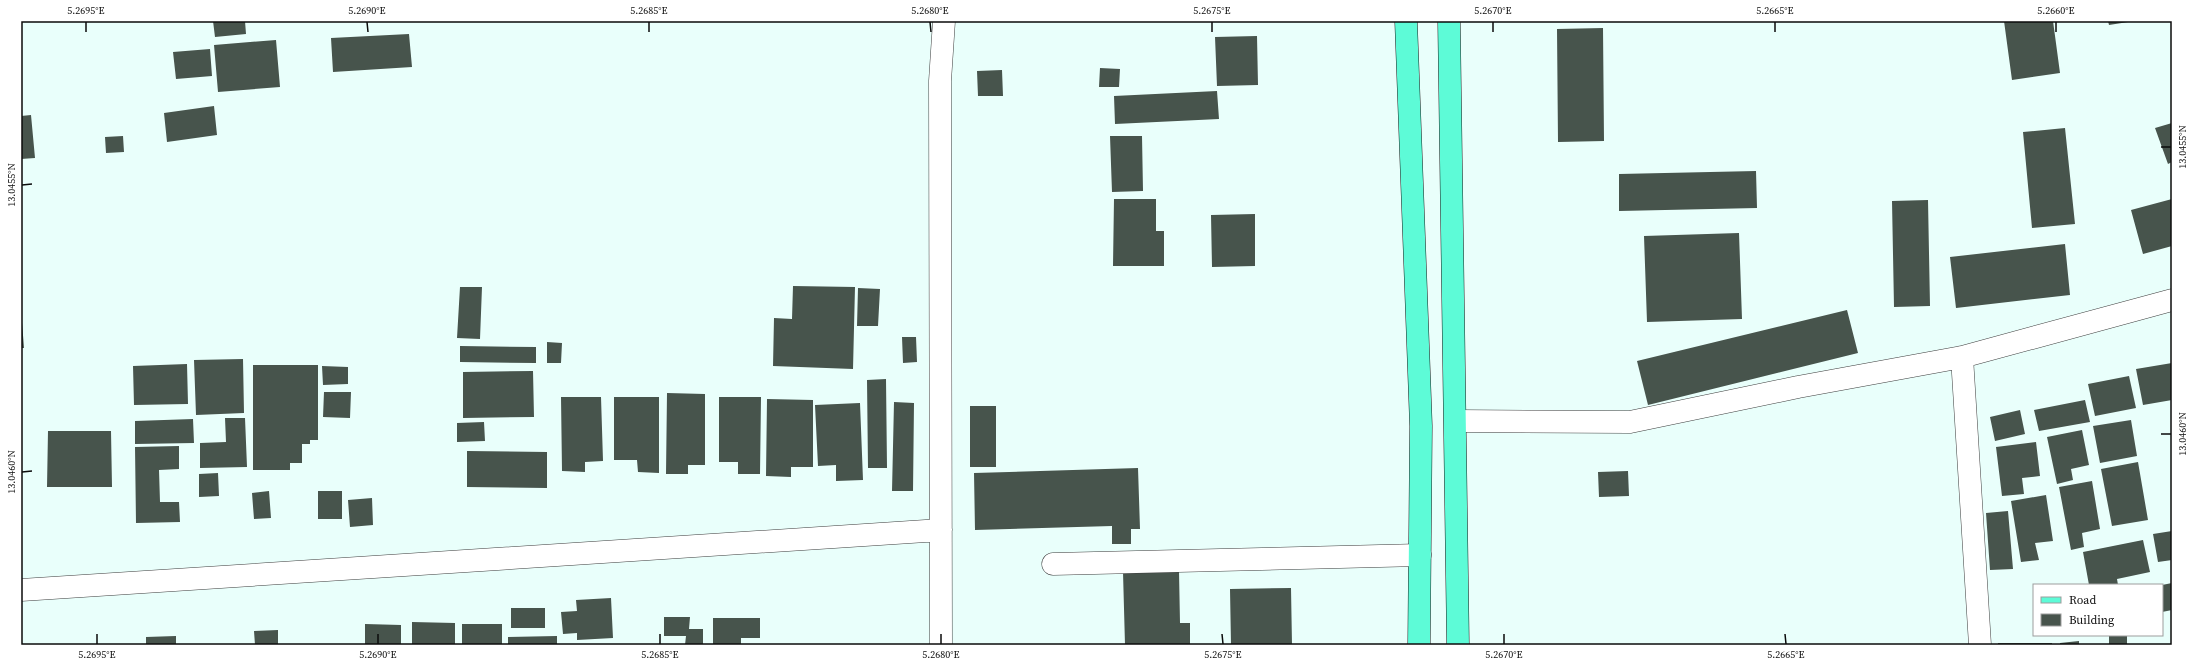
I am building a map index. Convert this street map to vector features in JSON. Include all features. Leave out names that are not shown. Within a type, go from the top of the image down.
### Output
[{"type":"main road","points":[[1406,21],[1421,426],[1419,645]]},
{"type":"main road","points":[[1449,21],[1456,421],[1458,645]]},
{"type":"street","points":[[941,645],[942,530],[940,81],[944,21]]},
{"type":"street","points":[[1456,421],[1630,422],[1798,387],[1962,357],[2172,300]]},
{"type":"street","points":[[1962,357],[1980,645]]},
{"type":"street","points":[[21,590],[942,530]]},
{"type":"street","points":[[1053,564],[1420,555]]},
{"type":"building","points":[[213,21],[245,21],[246,34],[215,37]]},
{"type":"building","points":[[2004,21],[2053,21],[2060,73],[2012,80]]},
{"type":"building","points":[[2108,21],[2128,21],[2128,22],[2109,25]]},
{"type":"building","points":[[1603,28],[1604,141],[1558,142],[1557,29]]},
{"type":"building","points":[[409,34],[412,67],[333,72],[331,38]]},
{"type":"building","points":[[1257,36],[1258,85],[1217,86],[1215,37]]},
{"type":"building","points":[[276,40],[280,87],[218,92],[214,45]]},
{"type":"building","points":[[210,49],[212,76],[176,79],[173,52]]},
{"type":"building","points":[[1100,68],[1120,69],[1119,87],[1099,87]]},
{"type":"building","points":[[1002,70],[1003,96],[978,96],[977,71]]},
{"type":"building","points":[[1217,91],[1219,119],[1115,124],[1114,96]]},
{"type":"building","points":[[214,106],[217,135],[167,142],[164,113]]},
{"type":"building","points":[[31,115],[35,158],[21,159],[21,116]]},
{"type":"building","points":[[2172,123],[2172,162],[2168,164],[2155,128]]},
{"type":"building","points":[[2065,128],[2075,224],[2032,228],[2023,132]]},
{"type":"building","points":[[123,136],[124,152],[106,153],[105,137]]},
{"type":"building","points":[[1110,136],[1142,136],[1143,191],[1112,192]]},
{"type":"building","points":[[1756,171],[1757,208],[1619,211],[1619,174]]},
{"type":"building","points":[[1114,199],[1156,199],[1156,231],[1164,231],[1164,266],[1113,266]]},
{"type":"building","points":[[2172,199],[2172,246],[2143,254],[2131,210]]},
{"type":"building","points":[[1928,200],[1930,306],[1894,307],[1892,201]]},
{"type":"building","points":[[1255,214],[1255,266],[1212,267],[1211,215]]},
{"type":"building","points":[[1739,233],[1742,319],[1647,322],[1644,236]]},
{"type":"building","points":[[2065,244],[2070,295],[1956,308],[1950,257]]},
{"type":"building","points":[[793,286],[855,287],[853,369],[773,366],[774,318],[792,319]]},
{"type":"building","points":[[460,287],[482,287],[480,339],[457,338]]},
{"type":"building","points":[[858,288],[880,289],[878,326],[857,326]]},
{"type":"building","points":[[21,310],[24,348],[21,348]]},
{"type":"building","points":[[1847,310],[1858,353],[1648,405],[1637,361]]},
{"type":"building","points":[[902,337],[916,337],[917,362],[903,363]]},
{"type":"building","points":[[547,342],[562,343],[561,363],[547,363]]},
{"type":"building","points":[[460,346],[536,347],[536,363],[460,362]]},
{"type":"building","points":[[243,359],[244,413],[196,415],[194,360]]},
{"type":"building","points":[[2172,363],[2172,400],[2143,405],[2136,369]]},
{"type":"building","points":[[187,364],[188,404],[134,405],[133,366]]},
{"type":"building","points":[[253,365],[318,365],[318,440],[310,440],[310,444],[302,444],[302,463],[290,463],[290,470],[253,470]]},
{"type":"building","points":[[322,366],[348,367],[348,384],[323,385]]},
{"type":"building","points":[[533,371],[534,417],[463,418],[463,372]]},
{"type":"building","points":[[2129,376],[2136,408],[2095,416],[2088,384]]},
{"type":"building","points":[[886,379],[887,468],[868,468],[867,380]]},
{"type":"building","points":[[324,392],[351,392],[350,418],[323,417]]},
{"type":"building","points":[[667,393],[705,394],[705,465],[688,465],[688,474],[666,474]]},
{"type":"building","points":[[561,397],[601,397],[603,461],[585,462],[585,472],[562,471]]},
{"type":"building","points":[[614,397],[659,397],[659,473],[638,472],[637,460],[614,460]]},
{"type":"building","points":[[719,397],[761,397],[760,474],[738,474],[738,462],[719,462]]},
{"type":"building","points":[[767,399],[813,400],[813,467],[791,467],[791,477],[766,476]]},
{"type":"building","points":[[2085,400],[2090,422],[2039,431],[2034,410]]},
{"type":"building","points":[[894,402],[914,403],[913,491],[892,491]]},
{"type":"building","points":[[860,403],[863,480],[836,481],[836,465],[818,466],[815,405]]},
{"type":"building","points":[[970,406],[996,406],[996,467],[970,467]]},
{"type":"building","points":[[2020,410],[2025,434],[1995,441],[1990,417]]},
{"type":"building","points":[[225,418],[245,418],[247,467],[200,468],[200,443],[226,442]]},
{"type":"building","points":[[193,419],[194,443],[135,444],[135,421]]},
{"type":"building","points":[[2131,420],[2137,456],[2100,463],[2093,426]]},
{"type":"building","points":[[484,422],[485,441],[457,442],[457,423]]},
{"type":"building","points":[[2082,430],[2089,465],[2071,469],[2073,480],[2057,484],[2047,437]]},
{"type":"building","points":[[48,431],[111,431],[112,487],[47,487]]},
{"type":"building","points":[[2036,442],[2040,476],[2022,478],[2024,494],[2002,496],[1996,447]]},
{"type":"building","points":[[179,446],[179,469],[159,470],[160,502],[179,502],[180,522],[136,523],[135,447]]},
{"type":"building","points":[[467,451],[547,452],[547,488],[467,487]]},
{"type":"building","points":[[2138,462],[2148,520],[2112,526],[2101,469]]},
{"type":"building","points":[[1138,468],[1140,529],[1131,529],[1131,544],[1112,544],[1112,526],[975,530],[974,473]]},
{"type":"building","points":[[1628,471],[1629,496],[1599,497],[1598,472]]},
{"type":"building","points":[[218,473],[219,496],[199,497],[199,474]]},
{"type":"building","points":[[2092,481],[2100,529],[2082,533],[2084,547],[2071,550],[2059,487]]},
{"type":"building","points":[[269,491],[271,518],[254,519],[252,493]]},
{"type":"building","points":[[318,491],[342,491],[342,519],[318,519]]},
{"type":"building","points":[[2046,495],[2053,541],[2035,543],[2039,560],[2021,562],[2011,501]]},
{"type":"building","points":[[372,498],[373,525],[350,527],[348,500]]},
{"type":"building","points":[[2008,511],[2013,569],[1990,570],[1986,513]]},
{"type":"building","points":[[2172,531],[2172,560],[2158,562],[2153,534]]},
{"type":"building","points":[[2143,540],[2150,572],[2117,579],[2118,584],[2089,584],[2083,552]]},
{"type":"building","points":[[1179,571],[1180,623],[1190,623],[1190,645],[1125,645],[1123,572]]},
{"type":"building","points":[[2172,583],[2172,610],[2163,612],[2163,585]]},
{"type":"building","points":[[1291,588],[1292,645],[1231,645],[1230,589]]},
{"type":"building","points":[[611,598],[613,638],[577,640],[577,633],[563,634],[561,612],[577,611],[576,600]]},
{"type":"building","points":[[511,608],[545,608],[545,628],[511,628]]},
{"type":"building","points":[[664,617],[690,617],[689,629],[703,629],[703,645],[685,645],[686,636],[664,636]]},
{"type":"building","points":[[713,618],[760,618],[760,638],[741,638],[741,645],[713,645]]},
{"type":"building","points":[[412,622],[455,623],[455,645],[412,645]]},
{"type":"building","points":[[365,624],[401,625],[401,645],[365,645]]},
{"type":"building","points":[[462,624],[502,624],[502,645],[462,645]]},
{"type":"building","points":[[278,630],[278,645],[255,645],[254,631]]},
{"type":"building","points":[[176,636],[176,645],[146,645],[146,637]]},
{"type":"building","points":[[557,636],[557,645],[508,645],[508,637]]},
{"type":"building","points":[[2109,636],[2127,636],[2127,645],[2109,645]]},
{"type":"building","points":[[2079,641],[2079,645],[2060,645],[2060,643]]},
{"type":"building","points":[[1998,643],[2052,643],[2052,645],[1998,645]]}]
